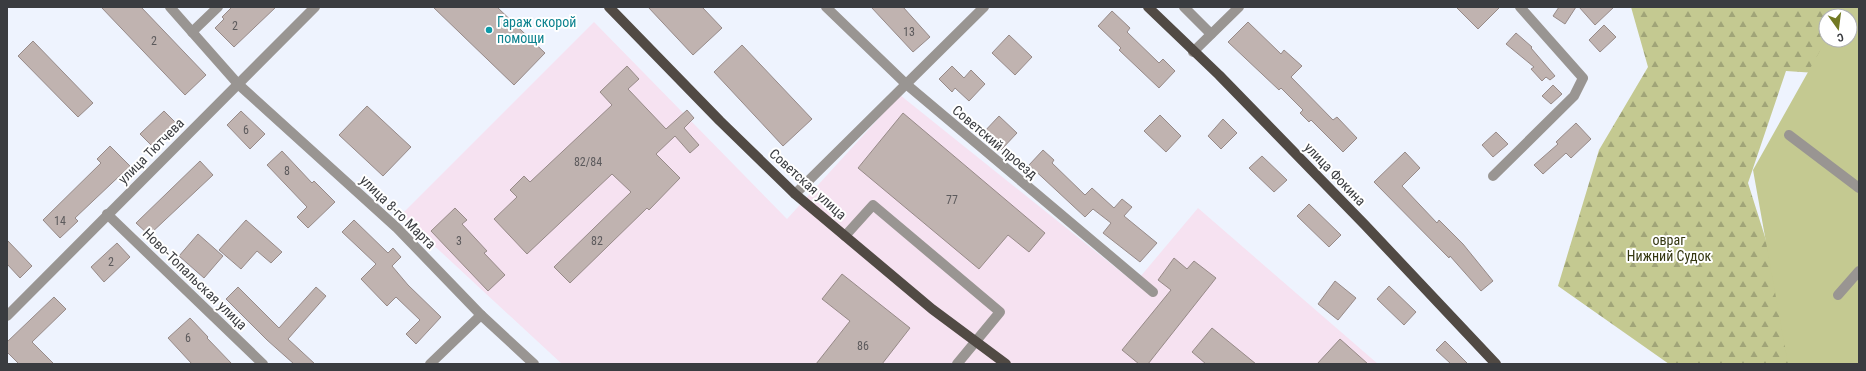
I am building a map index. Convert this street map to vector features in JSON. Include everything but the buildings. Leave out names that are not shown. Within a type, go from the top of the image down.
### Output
[{"type":"main road","name":"Советская улица","points":[[609,7],[720,121],[795,194],[932,309],[1006,364]]},
{"type":"main road","name":"улица Фокина","points":[[1148,7],[1219,75],[1360,219],[1496,364]]},
{"type":"street","name":"улица 8-го Марта","points":[[170,7],[238,84],[397,228],[534,364]]},
{"type":"street","points":[[192,32],[218,7]]},
{"type":"street","name":"улица Тютчева","points":[[7,316],[315,7]]},
{"type":"street","name":"Советский проезд","points":[[826,7],[906,84],[1153,292]]},
{"type":"street","points":[[795,194],[983,7]]},
{"type":"street","points":[[1184,7],[1211,34]]},
{"type":"street","points":[[1194,52],[1239,7]]},
{"type":"street","points":[[1493,176],[1574,96],[1583,78],[1520,7]]},
{"type":"street","points":[[1789,135],[1859,188]]},
{"type":"street","points":[[845,236],[873,205],[1000,312],[957,364]]},
{"type":"street","name":"Ново-Топальская улица","points":[[107,214],[263,364]]},
{"type":"street","points":[[1838,295],[1859,270]]},
{"type":"street","points":[[430,364],[482,314]]},
{"type":"shaded area","points":[[594,22],[787,219],[900,95],[1135,283],[1198,208],[1378,364],[562,364],[401,215]]},
{"type":"green space","name":"овраг Нижний Судок","points":[[1631,7],[1859,7],[1859,87],[1846,75],[1786,71],[1748,183],[1805,364],[1669,364],[1558,286],[1599,150],[1648,67]]},
{"type":"green space","points":[[1859,24],[1859,364],[1788,364],[1753,170],[1822,48],[1858,48]]},
{"type":"place","name":"Гараж скорой помощи","points":[[489,30]]}]
